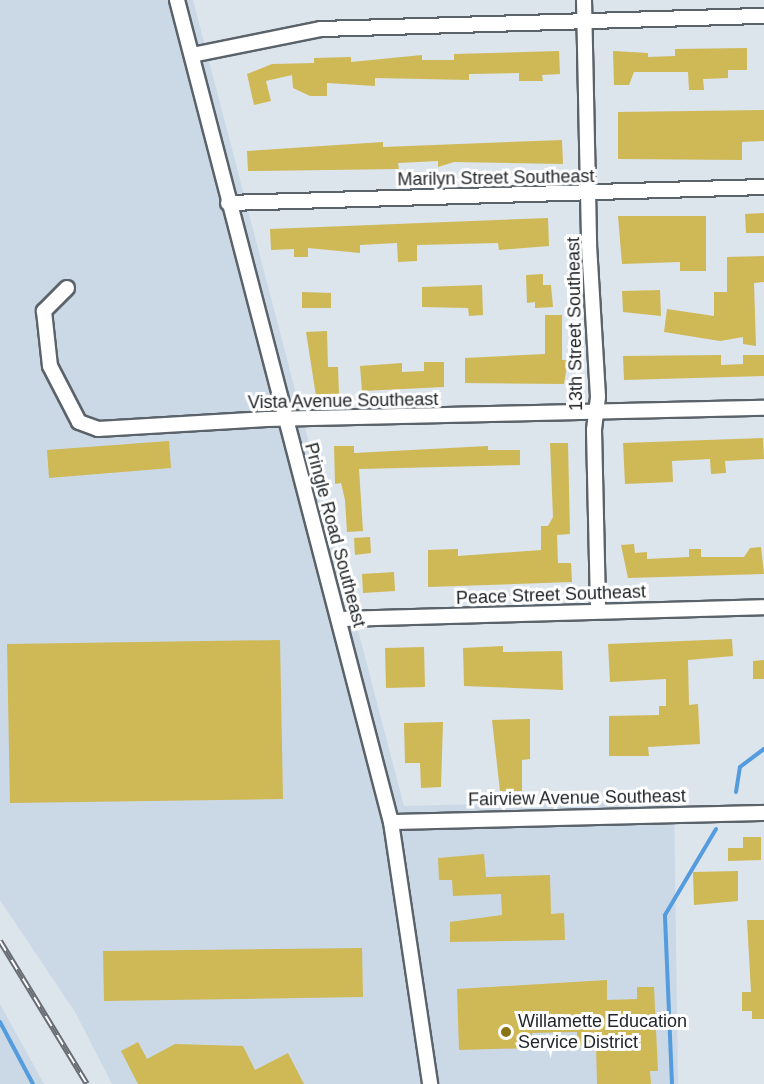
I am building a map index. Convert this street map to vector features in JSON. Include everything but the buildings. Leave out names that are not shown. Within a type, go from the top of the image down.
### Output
[{"type":"street","name":"Pringle Road Southeast","points":[[177,0],[391,822],[430,1084]]},
{"type":"street","name":"13th Street Southeast","points":[[584,0],[592,194],[598,611]]},
{"type":"street","points":[[192,55],[321,29],[764,16]]},
{"type":"street","name":"Marilyn Street Southeast","points":[[228,203],[592,194],[764,187]]},
{"type":"street","name":"Vista Avenue Southeast","points":[[67,288],[49,302],[43,324],[54,378],[86,427],[764,408]]},
{"type":"street","name":"Peace Street Southeast","points":[[339,619],[764,607]]},
{"type":"street","name":"Fairview Avenue Southeast","points":[[391,822],[764,813]]},
{"type":"shaded area","points":[[0,0],[193,0],[404,806],[674,799],[678,1084],[112,1084],[75,1012],[0,900]]},
{"type":"shaded area","points":[[0,1004],[44,1084],[0,1084]]},
{"type":"waterway","points":[[736,792],[740,767],[764,749]]},
{"type":"waterway","points":[[672,1084],[665,915],[716,829]]},
{"type":"waterway","points":[[0,1022],[33,1084]]},
{"type":"railway","points":[[0,941],[87,1084]]},
{"type":"place","name":"Willamette Education Service District","points":[[506,1032]]}]
